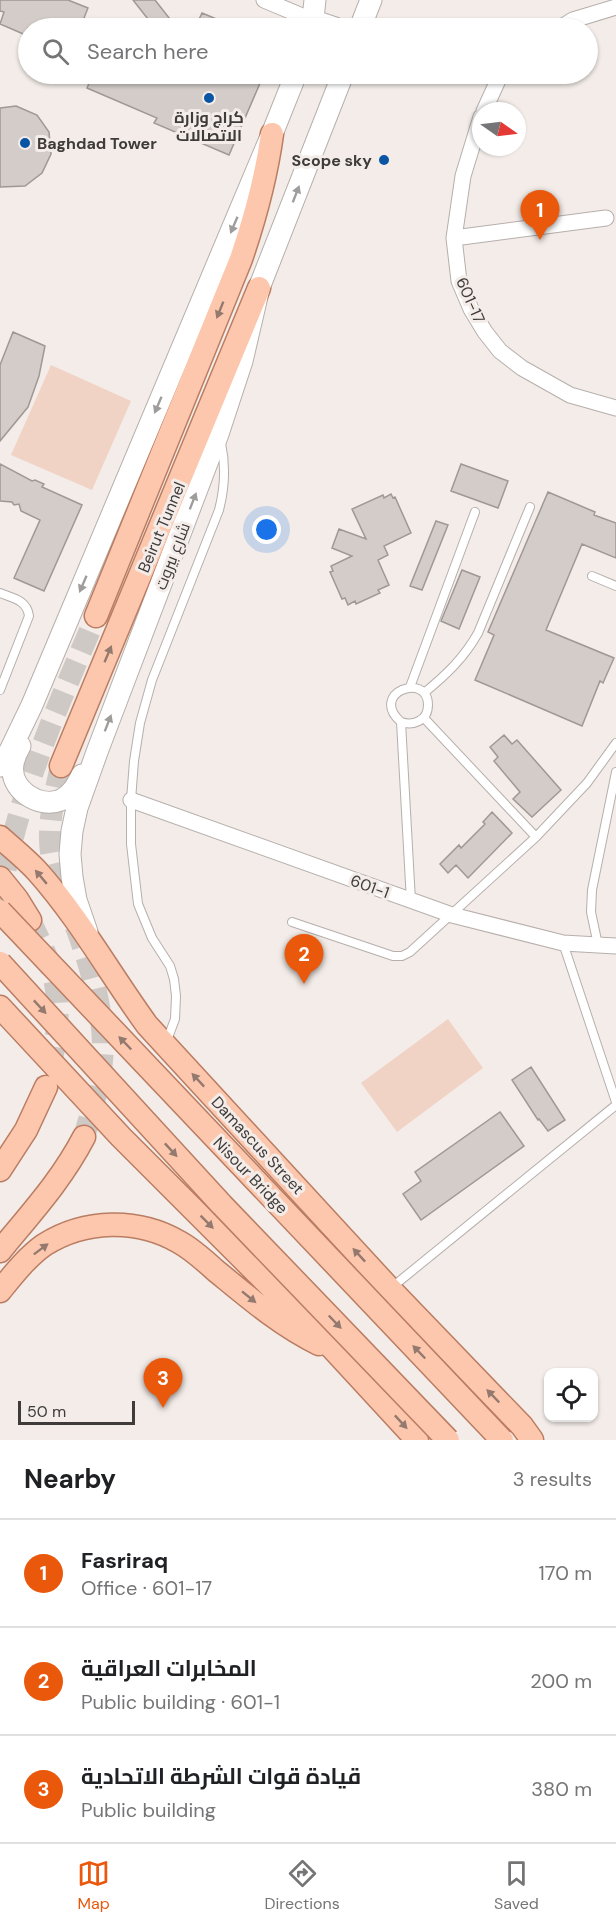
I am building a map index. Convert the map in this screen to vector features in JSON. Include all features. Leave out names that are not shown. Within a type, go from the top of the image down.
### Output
[{"type":"main road","points":[[364,18],[371,0]]},
{"type":"main road","points":[[0,766],[7,757],[32,705],[292,84]]},
{"type":"main road","name":"شارع بيروت","points":[[90,940],[76,900],[72,877],[70,854],[77,808],[218,434],[242,361],[259,288],[339,84]]},
{"type":"main road","name":"Beirut Tunnel","points":[[96,616],[241,259],[257,214],[268,168],[272,134]]},
{"type":"main road","name":"Beirut Tunnel","points":[[62,766],[259,288]]},
{"type":"main road","points":[[32,705],[13,764],[14,776],[19,787],[27,796],[38,801],[50,802],[71,793],[89,761],[97,752]]},
{"type":"main road","name":"Damascus Street","points":[[0,837],[37,871],[90,940],[147,1024],[532,1440]]},
{"type":"main road","points":[[0,878],[30,920]]},
{"type":"main road","name":"Nisour Bridge","points":[[0,911],[502,1440]]},
{"type":"main road","points":[[0,963],[222,1205],[448,1440]]},
{"type":"main road","points":[[0,990],[42,1051]]},
{"type":"main road","points":[[0,1007],[120,1137],[334,1350],[417,1440]]},
{"type":"main road","points":[[0,1170],[26,1130],[46,1088]]},
{"type":"main road","points":[[0,1251],[54,1186],[84,1137]]},
{"type":"main road","points":[[0,1291],[22,1264],[44,1245],[69,1232],[97,1225],[126,1224],[154,1230],[180,1242],[276,1319],[304,1337],[334,1350]]},
{"type":"street","points":[[264,0],[314,16]]},
{"type":"street","points":[[580,18],[616,7]]},
{"type":"street","points":[[488,102],[497,84]]},
{"type":"street","name":"601-17","points":[[472,146],[463,176],[454,238],[459,281],[471,309],[500,351],[522,368],[570,395],[616,408]]},
{"type":"street","points":[[454,238],[606,218]]},
{"type":"street","name":"601-1","points":[[131,800],[452,915],[563,943],[616,946]]},
{"type":"lane","points":[[165,1044],[175,1019],[177,996],[174,979],[164,954],[145,925],[138,903],[131,844],[131,800],[137,742],[146,701],[223,496],[224,465],[218,434]]},
{"type":"lane","points":[[424,693],[451,671],[478,633],[530,507]]},
{"type":"lane","points":[[410,687],[475,512]]},
{"type":"lane","points":[[592,576],[616,586]]},
{"type":"lane","points":[[0,593],[22,602],[27,607],[29,616],[0,690]]},
{"type":"lane","points":[[400,722],[413,724],[424,718],[428,705],[424,693],[410,687],[403,688],[397,692],[391,704],[392,711],[400,722],[411,900]]},
{"type":"lane","points":[[424,718],[536,837]]},
{"type":"lane","points":[[292,922],[393,956],[410,952],[536,837],[587,783],[616,743]]},
{"type":"lane","points":[[598,945],[591,912],[592,890],[616,772]]},
{"type":"lane","points":[[390,1289],[616,1104],[563,943]]},
{"type":"shaded area","points":[[51,365],[131,401],[92,490],[11,455]]},
{"type":"shaded area","points":[[448,1019],[483,1068],[397,1132],[361,1083]]},
{"type":"building","points":[[0,0],[68,0],[88,8],[84,18],[18,18],[18,32],[0,24],[4,12],[0,11]]},
{"type":"building","points":[[133,0],[155,0],[169,18],[147,18]]},
{"type":"building","points":[[202,13],[214,18],[200,18]]},
{"type":"building","name":"كراج وزارة الاتصالات","points":[[89,84],[260,84],[229,155],[154,123],[157,118],[87,88]]},
{"type":"building","name":"Baghdad Tower","points":[[16,106],[37,115],[49,132],[51,154],[42,173],[25,186],[0,187],[0,108]]},
{"type":"building","points":[[13,332],[45,346],[39,376],[28,407],[0,441],[0,365]]},
{"type":"building","points":[[0,464],[82,505],[44,591],[14,578],[40,520],[21,511],[19,504],[0,501]]},
{"type":"building","points":[[461,464],[508,481],[498,508],[451,491]]},
{"type":"building","points":[[548,492],[595,512],[594,515],[616,523],[616,558],[582,544],[546,630],[614,658],[603,683],[600,681],[582,726],[475,680],[494,635],[488,632]]},
{"type":"building","points":[[391,494],[393,498],[395,497],[411,533],[384,546],[388,555],[378,560],[389,585],[378,590],[380,593],[356,604],[355,601],[348,605],[345,598],[342,599],[330,572],[333,571],[331,566],[352,556],[332,548],[339,529],[366,539],[352,509],[383,495],[384,498]]},
{"type":"building","points":[[436,521],[448,525],[422,590],[410,586]]},
{"type":"building","points":[[462,570],[480,577],[459,629],[441,621]]},
{"type":"building","points":[[504,735],[512,744],[517,740],[561,790],[532,817],[513,799],[520,792],[494,761],[498,757],[490,747]]},
{"type":"building","points":[[492,812],[512,833],[468,878],[456,865],[448,873],[440,864],[459,845],[461,848],[485,824],[483,822]]},
{"type":"building","points":[[531,1067],[565,1120],[548,1131],[538,1120],[512,1080]]},
{"type":"building","points":[[500,1112],[524,1146],[421,1220],[403,1194],[421,1181],[415,1172]]},
{"type":"tunnel","points":[[0,902],[15,828],[26,792],[52,721],[96,616]]},
{"type":"tunnel","points":[[61,766],[51,819],[51,852],[59,884],[92,974],[103,1043],[99,1079],[84,1137]]},
{"type":"tunnel","points":[[30,920],[52,972],[57,1002],[56,1039],[46,1087]]},
{"type":"place","name":"كراج وزارة الاتصالات","points":[[209,98]]},
{"type":"place","name":"Baghdad Tower","points":[[25,143]]},
{"type":"place","name":"Scope sky","points":[[384,160]]},
{"type":"place","name":"Fasriraq","points":[[540,240]]},
{"type":"place","name":"المخابرات العراقية","points":[[304,984]]},
{"type":"place","name":"قيادة قوات الشرطة الاتحادية","points":[[163,1408]]}]
